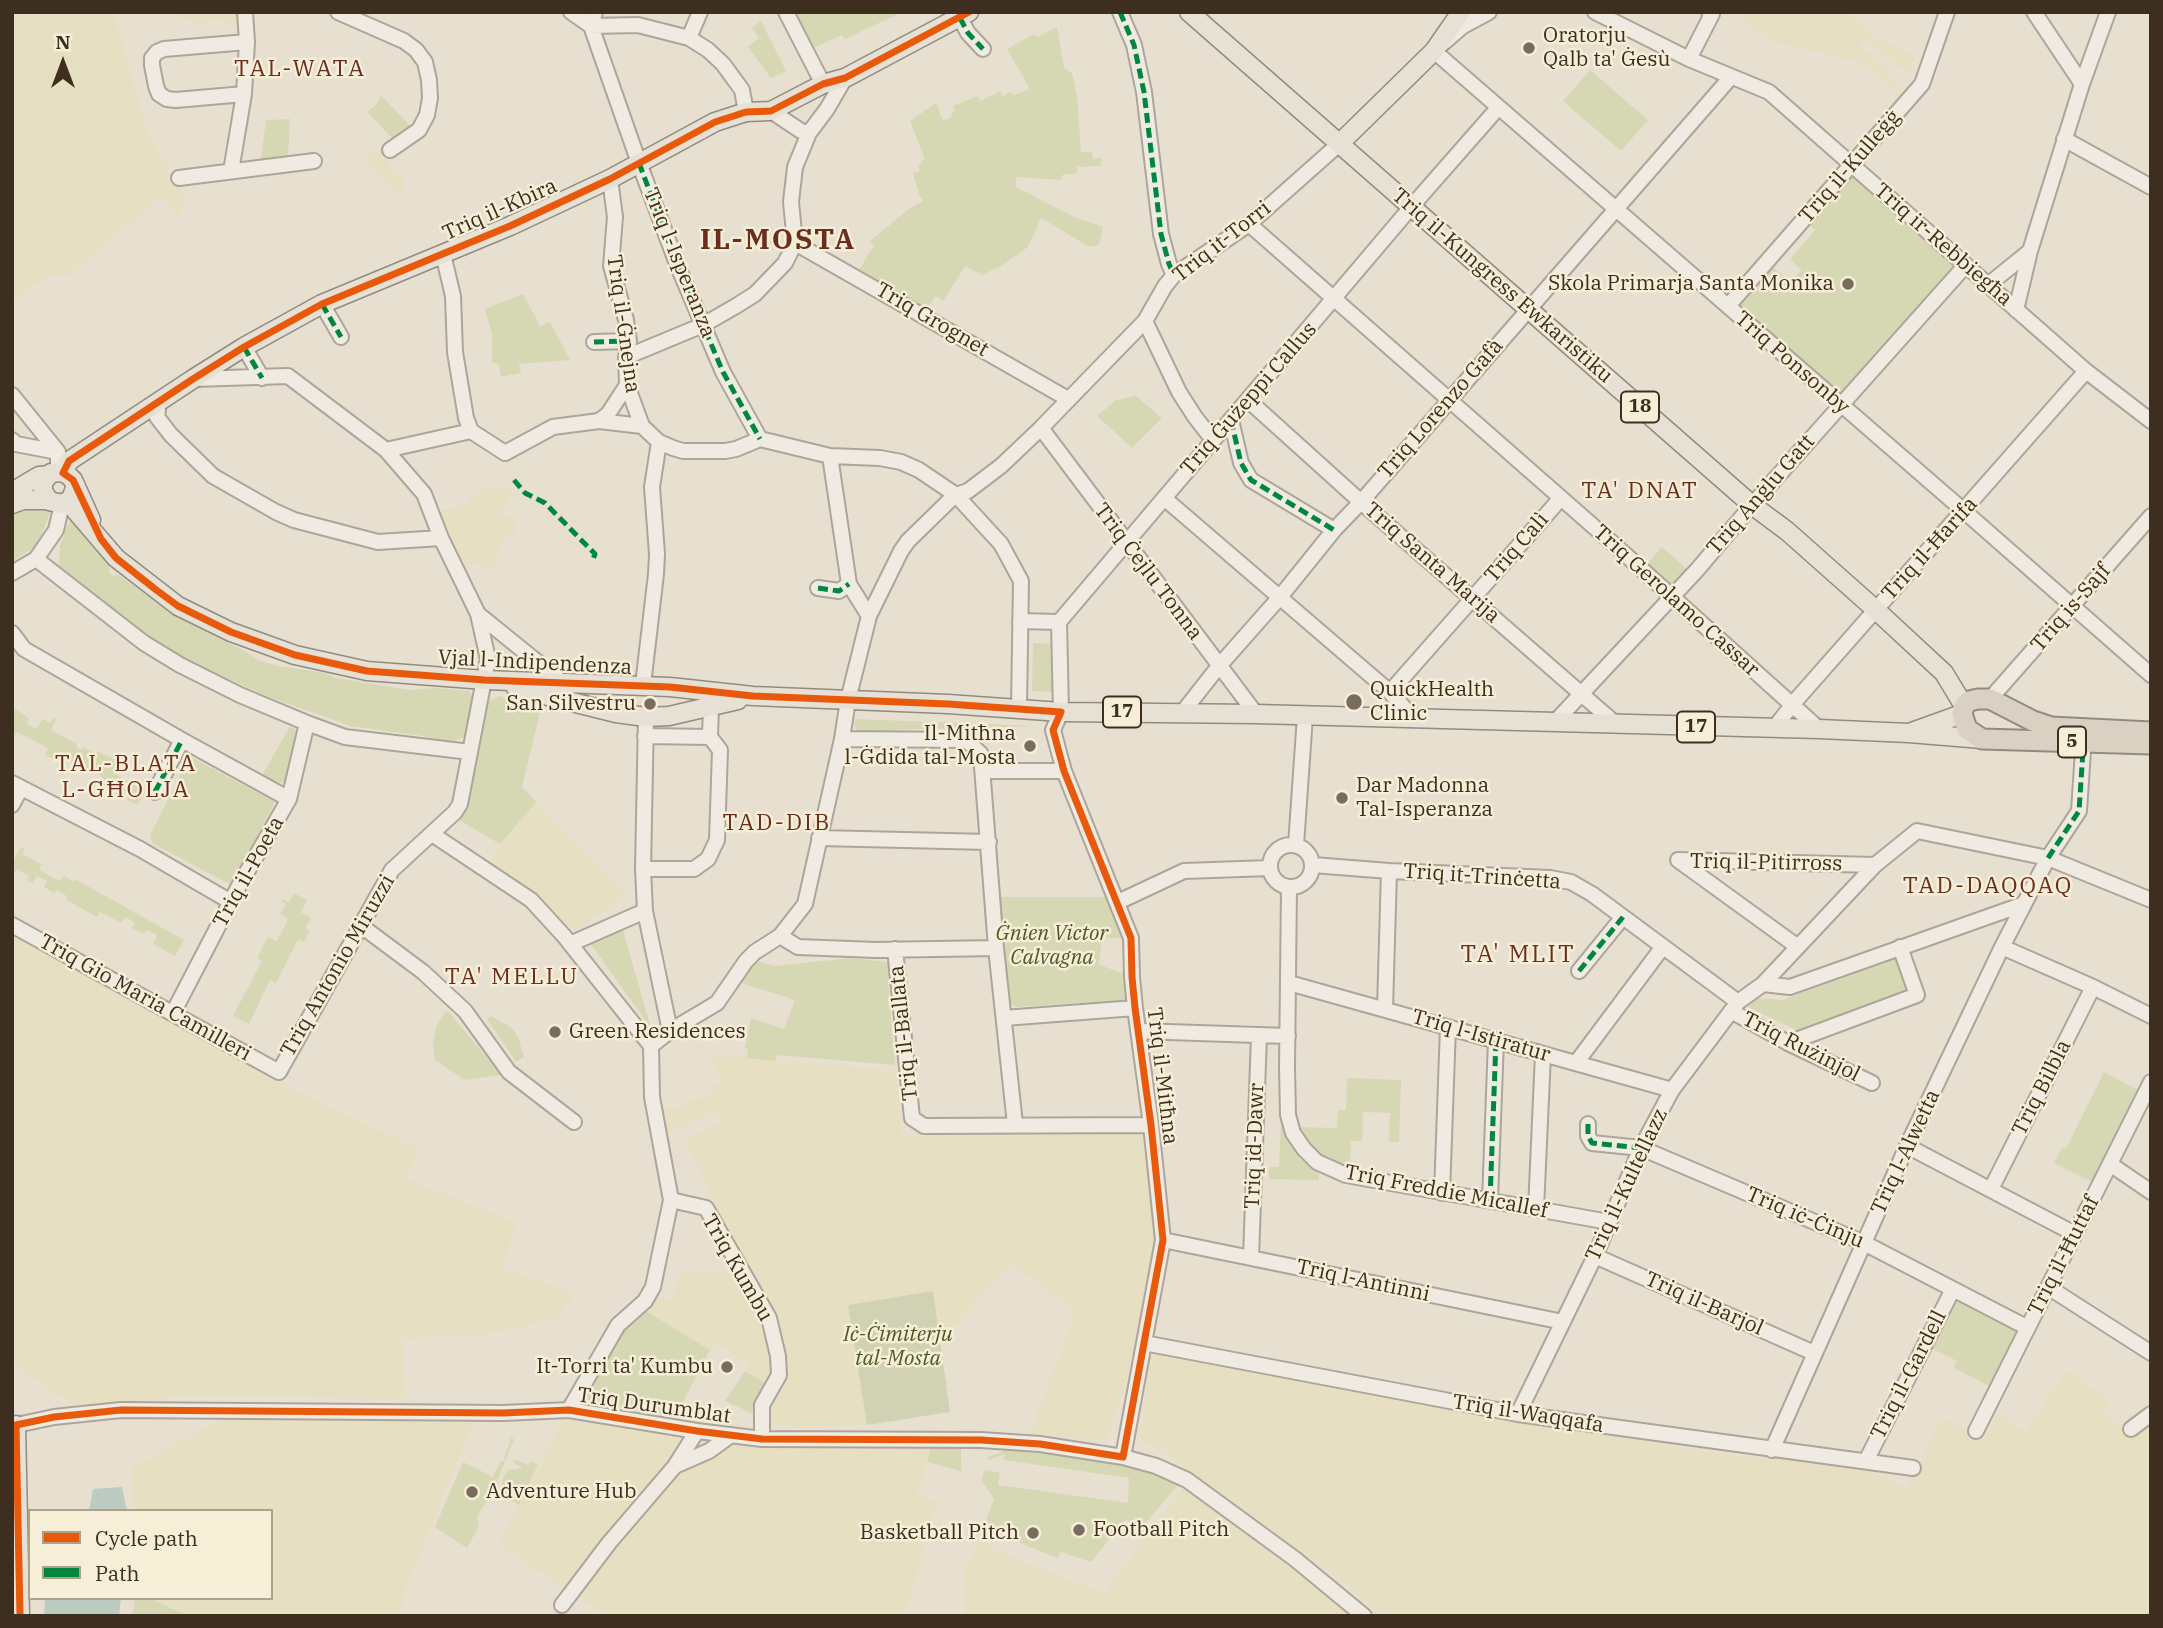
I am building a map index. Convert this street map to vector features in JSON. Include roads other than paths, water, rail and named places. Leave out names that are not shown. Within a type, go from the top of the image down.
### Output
[{"type":"highway","points":[[1982,739],[1967,729],[1963,710],[1969,701],[1990,699]]},
{"type":"highway","name":"5","points":[[1990,699],[2051,727],[2151,732]]},
{"type":"highway","name":"5","points":[[1982,739],[2151,744]]},
{"type":"main road","name":"Triq il-Kungress Ewkaristiku","points":[[1189,12],[1752,505],[1787,531],[1876,610],[1944,673],[1963,710]]},
{"type":"main road","name":"Triq it-Torri","points":[[1339,145],[1434,51],[1461,12]]},
{"type":"main road","name":"Triq il-Kbira","points":[[12,492],[39,476],[56,473],[69,461],[193,379],[244,347],[323,304],[510,226],[610,179],[715,122],[746,112],[771,111],[823,84],[845,78],[965,15]]},
{"type":"main road","name":"Vjal l-Indipendenza","points":[[56,473],[70,476],[61,499],[116,558],[178,606],[231,632],[295,655],[367,671],[485,680],[643,685],[753,696],[1061,712],[1256,714],[1819,729],[1982,739]]},
{"type":"main road","points":[[56,473],[43,487],[61,499]]},
{"type":"main road","points":[[12,504],[23,500],[61,499]]},
{"type":"main road","name":"Vjal l-Indipendenza","points":[[485,680],[616,713],[646,717],[669,716],[753,696]]},
{"type":"main road","points":[[616,713],[611,701],[619,685]]},
{"type":"main road","points":[[669,716],[672,705],[670,687]]},
{"type":"main road","name":"Vjal l-Indipendenza","points":[[1909,733],[1963,710]]},
{"type":"main road","points":[[14,1425],[20,1616]]},
{"type":"street","points":[[230,171],[244,94],[247,42],[245,12]]},
{"type":"street","points":[[338,12],[404,41],[416,50],[425,62],[430,98],[427,115],[419,130],[390,150]]},
{"type":"street","points":[[571,12],[593,19],[638,25],[689,38],[723,64],[742,90],[746,112]]},
{"type":"street","points":[[689,38],[700,12]]},
{"type":"street","points":[[786,12],[823,84]]},
{"type":"street","points":[[1120,12],[1134,45],[1144,92],[1161,234],[1174,275]]},
{"type":"street","name":"Triq it-Torri","points":[[1434,51],[1463,26],[1489,12]]},
{"type":"street","name":"Triq ir-Rebbiegħa","points":[[1595,12],[1689,59],[1769,92],[2086,372],[2151,421]]},
{"type":"street","points":[[1689,59],[1712,14],[1709,12]]},
{"type":"street","name":"Triq il-Kulleġġ","points":[[1728,306],[1922,84],[1947,12]]},
{"type":"street","points":[[2034,12],[2082,84]]},
{"type":"street","points":[[2016,310],[2029,251],[2108,12]]},
{"type":"street","points":[[965,15],[968,33],[983,49]]},
{"type":"street","name":"Triq l-Isperanza","points":[[593,19],[639,163],[703,326],[730,387],[760,439]]},
{"type":"street","points":[[244,94],[167,99],[159,94],[156,86],[152,58],[164,49],[247,42]]},
{"type":"street","name":"Triq Ponsonby","points":[[1434,51],[2151,675]]},
{"type":"street","points":[[626,357],[703,326],[755,294],[785,263],[795,243],[791,202],[795,167],[809,133],[845,78]]},
{"type":"street","name":"Triq Lorenzo Gafà","points":[[1182,713],[1334,530],[1731,78]]},
{"type":"street","name":"Triq Ġużeppi Callus","points":[[1059,622],[1412,206],[1499,108]]},
{"type":"street","points":[[771,111],[801,131],[809,133]]},
{"type":"street","points":[[2064,139],[2151,187]]},
{"type":"street","name":"Triq it-Torri","points":[[651,1046],[670,1031],[718,1003],[746,961],[780,936],[805,904],[842,739],[848,700],[869,616],[908,541],[954,497],[968,491],[1001,466],[1041,428],[1145,321],[1174,275],[1249,224],[1339,145]]},
{"type":"street","points":[[179,178],[314,161]]},
{"type":"street","name":"Triq il-Ġnejna","points":[[610,179],[615,216],[611,265],[629,341],[626,357],[627,385],[642,426]]},
{"type":"street","name":"Triq Gerolamo Cassar","points":[[1249,224],[1819,729]]},
{"type":"street","name":"Triq Grognet","points":[[795,243],[1068,399]]},
{"type":"street","points":[[1988,285],[2029,251]]},
{"type":"street","points":[[443,254],[453,296],[455,352],[466,418],[471,431],[505,453],[553,427],[599,421],[642,426],[659,442],[683,451],[725,451],[760,439],[830,456],[901,461],[919,470],[954,497],[1001,544],[1021,581],[1019,709]]},
{"type":"street","name":"Triq Anġlu Gatt","points":[[1555,722],[1672,598],[1965,266]]},
{"type":"street","points":[[323,304],[341,337]]},
{"type":"street","points":[[1145,321],[1179,392],[1213,440]]},
{"type":"street","points":[[594,342],[629,341]]},
{"type":"street","points":[[244,347],[262,378]]},
{"type":"street","name":"Triq il-Ħarifa","points":[[1774,728],[2086,372]]},
{"type":"street","points":[[193,379],[288,376],[386,450],[424,494],[441,538],[478,614],[562,682]]},
{"type":"street","points":[[599,421],[608,414],[627,385]]},
{"type":"street","points":[[12,395],[58,452],[56,473]]},
{"type":"street","name":"Triq Santa Marija","points":[[1248,400],[1360,502],[1617,725]]},
{"type":"street","points":[[159,401],[158,418],[171,435],[213,476],[276,512],[294,520],[378,542],[441,538]]},
{"type":"street","points":[[1231,420],[1241,464],[1251,480],[1334,530]]},
{"type":"street","name":"Triq Ċejlu Tonna","points":[[1041,428],[1256,714]]},
{"type":"street","points":[[386,450],[471,431]]},
{"type":"street","points":[[12,440],[16,444],[58,452]]},
{"type":"street","points":[[643,685],[656,573],[652,487],[659,442]]},
{"type":"street","points":[[830,456],[849,584],[869,616]]},
{"type":"street","points":[[1164,498],[1390,692],[1414,719]]},
{"type":"street","name":"Triq Calì","points":[[1390,692],[1561,498]]},
{"type":"street","points":[[12,573],[36,559],[56,530],[61,499]]},
{"type":"street","name":"Triq is-Sajf","points":[[1990,699],[2151,516]]},
{"type":"street","points":[[36,559],[144,643],[240,695],[345,737],[470,752]]},
{"type":"street","points":[[818,588],[839,591],[849,584]]},
{"type":"street","name":"Triq Antonio Miruzzi","points":[[278,1072],[392,870],[455,813],[460,804],[488,659],[478,614]]},
{"type":"street","points":[[1020,621],[1059,622],[1061,712]]},
{"type":"street","points":[[12,633],[18,653],[289,799]]},
{"type":"street","points":[[643,869],[694,869],[708,859],[717,840],[720,750],[710,737],[711,705]]},
{"type":"street","name":"Triq il-Mitħna","points":[[1061,712],[1053,730],[1064,771],[1131,938],[1135,1008],[1163,1240],[1123,1457]]},
{"type":"street","points":[[1296,845],[1305,716]]},
{"type":"street","points":[[646,717],[643,869],[645,911],[670,1031]]},
{"type":"street","name":"Triq il-Poeta","points":[[173,1013],[289,799],[307,723]]},
{"type":"street","points":[[645,736],[710,737]]},
{"type":"street","points":[[842,739],[966,740],[981,754],[996,948],[1015,1124],[1151,1125]]},
{"type":"street","points":[[155,792],[182,740]]},
{"type":"street","name":"Triq l-Alwetta","points":[[1772,1450],[1906,1146],[2024,904],[2048,858],[2079,811],[2083,751]]},
{"type":"street","points":[[983,771],[1064,771]]},
{"type":"street","points":[[12,805],[17,786],[140,849],[231,902]]},
{"type":"street","name":"Triq il-Kultellazz","points":[[1518,1415],[1595,1256],[1641,1148],[1672,1090],[1734,1007],[1763,984],[1874,865],[1917,831],[2048,858]]},
{"type":"street","points":[[432,834],[531,900],[570,944],[651,1046],[652,1097],[671,1200],[651,1292],[645,1301],[618,1325],[569,1410]]},
{"type":"street","points":[[819,838],[989,842]]},
{"type":"street","points":[[1296,845],[1308,852],[1313,865],[1312,873],[1303,884],[1289,887],[1276,881],[1270,862],[1282,846],[1296,845]]},
{"type":"street","points":[[2048,858],[2151,900]]},
{"type":"street","name":"Triq il-Pitirross","points":[[1798,947],[1678,860],[1874,865]]},
{"type":"street","name":"Triq it-Trinċetta","points":[[1313,865],[1550,878],[1571,882],[1623,917],[1734,1007]]},
{"type":"street","points":[[1118,902],[1184,872],[1270,868]]},
{"type":"street","points":[[1385,1010],[1389,871]]},
{"type":"street","name":"Triq Freddie Micallef","points":[[1289,887],[1288,1115],[1293,1133],[1304,1149],[1317,1162],[1346,1175],[1609,1222]]},
{"type":"street","points":[[1763,984],[1790,987],[2024,904]]},
{"type":"street","points":[[570,944],[645,911]]},
{"type":"street","points":[[1579,971],[1623,917]]},
{"type":"street","name":"Triq Gio Maria Camilleri","points":[[12,925],[278,1072]]},
{"type":"street","points":[[360,925],[423,972],[465,1011],[509,1072],[574,1122]]},
{"type":"street","points":[[780,936],[798,947],[996,948]]},
{"type":"street","points":[[1788,1043],[1917,995],[1900,947]]},
{"type":"street","points":[[2002,947],[2151,1016]]},
{"type":"street","points":[[1576,1063],[1662,948]]},
{"type":"street","name":"Triq il-Ballata","points":[[895,949],[912,1118],[924,1126],[1015,1124]]},
{"type":"street","name":"Triq l-Istiratur","points":[[1289,983],[1672,1090]]},
{"type":"street","name":"Triq Bilbla","points":[[1990,1189],[2093,987]]},
{"type":"street","name":"Triq Rużinjol","points":[[1734,1007],[1788,1043],[1872,1083]]},
{"type":"street","points":[[1004,1017],[1135,1008]]},
{"type":"street","points":[[1442,1193],[1448,1027]]},
{"type":"street","points":[[1138,1031],[1288,1035]]},
{"type":"street","name":"Triq id-Dawr","points":[[1251,1258],[1259,1035]]},
{"type":"street","points":[[1490,1201],[1496,1040]]},
{"type":"street","points":[[1536,1209],[1543,1054]]},
{"type":"street","name":"Triq il-Ħuttaf","points":[[1976,1431],[2151,1082]]},
{"type":"street","name":"Triq iċ-Ċinju","points":[[1588,1124],[1588,1136],[1592,1143],[1641,1148],[1864,1243],[2028,1328]]},
{"type":"street","points":[[1906,1146],[2075,1234]]},
{"type":"street","points":[[2110,1164],[2151,1192]]},
{"type":"street","name":"Triq Kumbu","points":[[671,1200],[706,1208],[769,1318],[778,1356],[779,1375],[762,1405],[762,1439]]},
{"type":"street","name":"Triq l-Antinni","points":[[1163,1240],[1563,1322]]},
{"type":"street","name":"Triq il-Barjol","points":[[1595,1256],[1814,1353]]},
{"type":"street","points":[[2048,1287],[2151,1353]]},
{"type":"street","name":"Triq il-Gardell","points":[[1866,1461],[1953,1289]]},
{"type":"street","name":"Triq il-Waqqafa","points":[[1144,1343],[1518,1415],[1913,1468]]},
{"type":"street","name":"Triq Durumblat","points":[[14,1425],[54,1417],[121,1410],[503,1413],[569,1410],[762,1439],[981,1440],[1040,1444],[1123,1457],[1156,1466],[1186,1480],[1294,1559],[1364,1616]]},
{"type":"street","points":[[2131,1429],[2151,1414]]},
{"type":"street","points":[[562,1605],[609,1543],[675,1466],[697,1431]]},
{"type":"street","points":[[675,1466],[709,1451],[730,1435]]},
{"type":"place","name":"Oratorju Qalb ta' Ġesù","points":[[1529,48]]},
{"type":"place","name":"Skola Primarja Santa Monika","points":[[1848,284]]},
{"type":"place","name":"QuickHealth Clinic","points":[[1354,702]]},
{"type":"place","name":"San Silvestru","points":[[650,704]]},
{"type":"place","name":"Il-Mitħna l-Ġdida tal-Mosta","points":[[1030,746]]},
{"type":"place","name":"Dar Madonna Tal-Isperanza","points":[[1342,798]]},
{"type":"place","name":"Green Residences","points":[[555,1032]]},
{"type":"place","name":"It-Torri ta' Kumbu","points":[[727,1367]]},
{"type":"place","name":"Adventure Hub","points":[[472,1492]]},
{"type":"place","name":"Football Pitch","points":[[1079,1530]]},
{"type":"place","name":"Basketball Pitch","points":[[1033,1533]]},
{"type":"district","name":"TAL-WATA","points":[[300,69]]},
{"type":"district","name":"IL-MOSTA","points":[[778,241]]},
{"type":"district","name":"TA' DNAT","points":[[1640,491]]},
{"type":"district","name":"TAL-BLATA L-GĦOLJA","points":[[126,777]]},
{"type":"district","name":"TAD-DIB","points":[[777,823]]},
{"type":"district","name":"TAD-DAQQAQ","points":[[1988,886]]},
{"type":"district","name":"TA' MLIT","points":[[1518,955]]},
{"type":"district","name":"TA' MELLU","points":[[512,977]]},
{"type":"park label","name":"Ġnien Victor Calvagna","points":[[1052,946]]},
{"type":"park label","name":"Iċ-Ċimiterju tal-Mosta","points":[[898,1347]]}]
